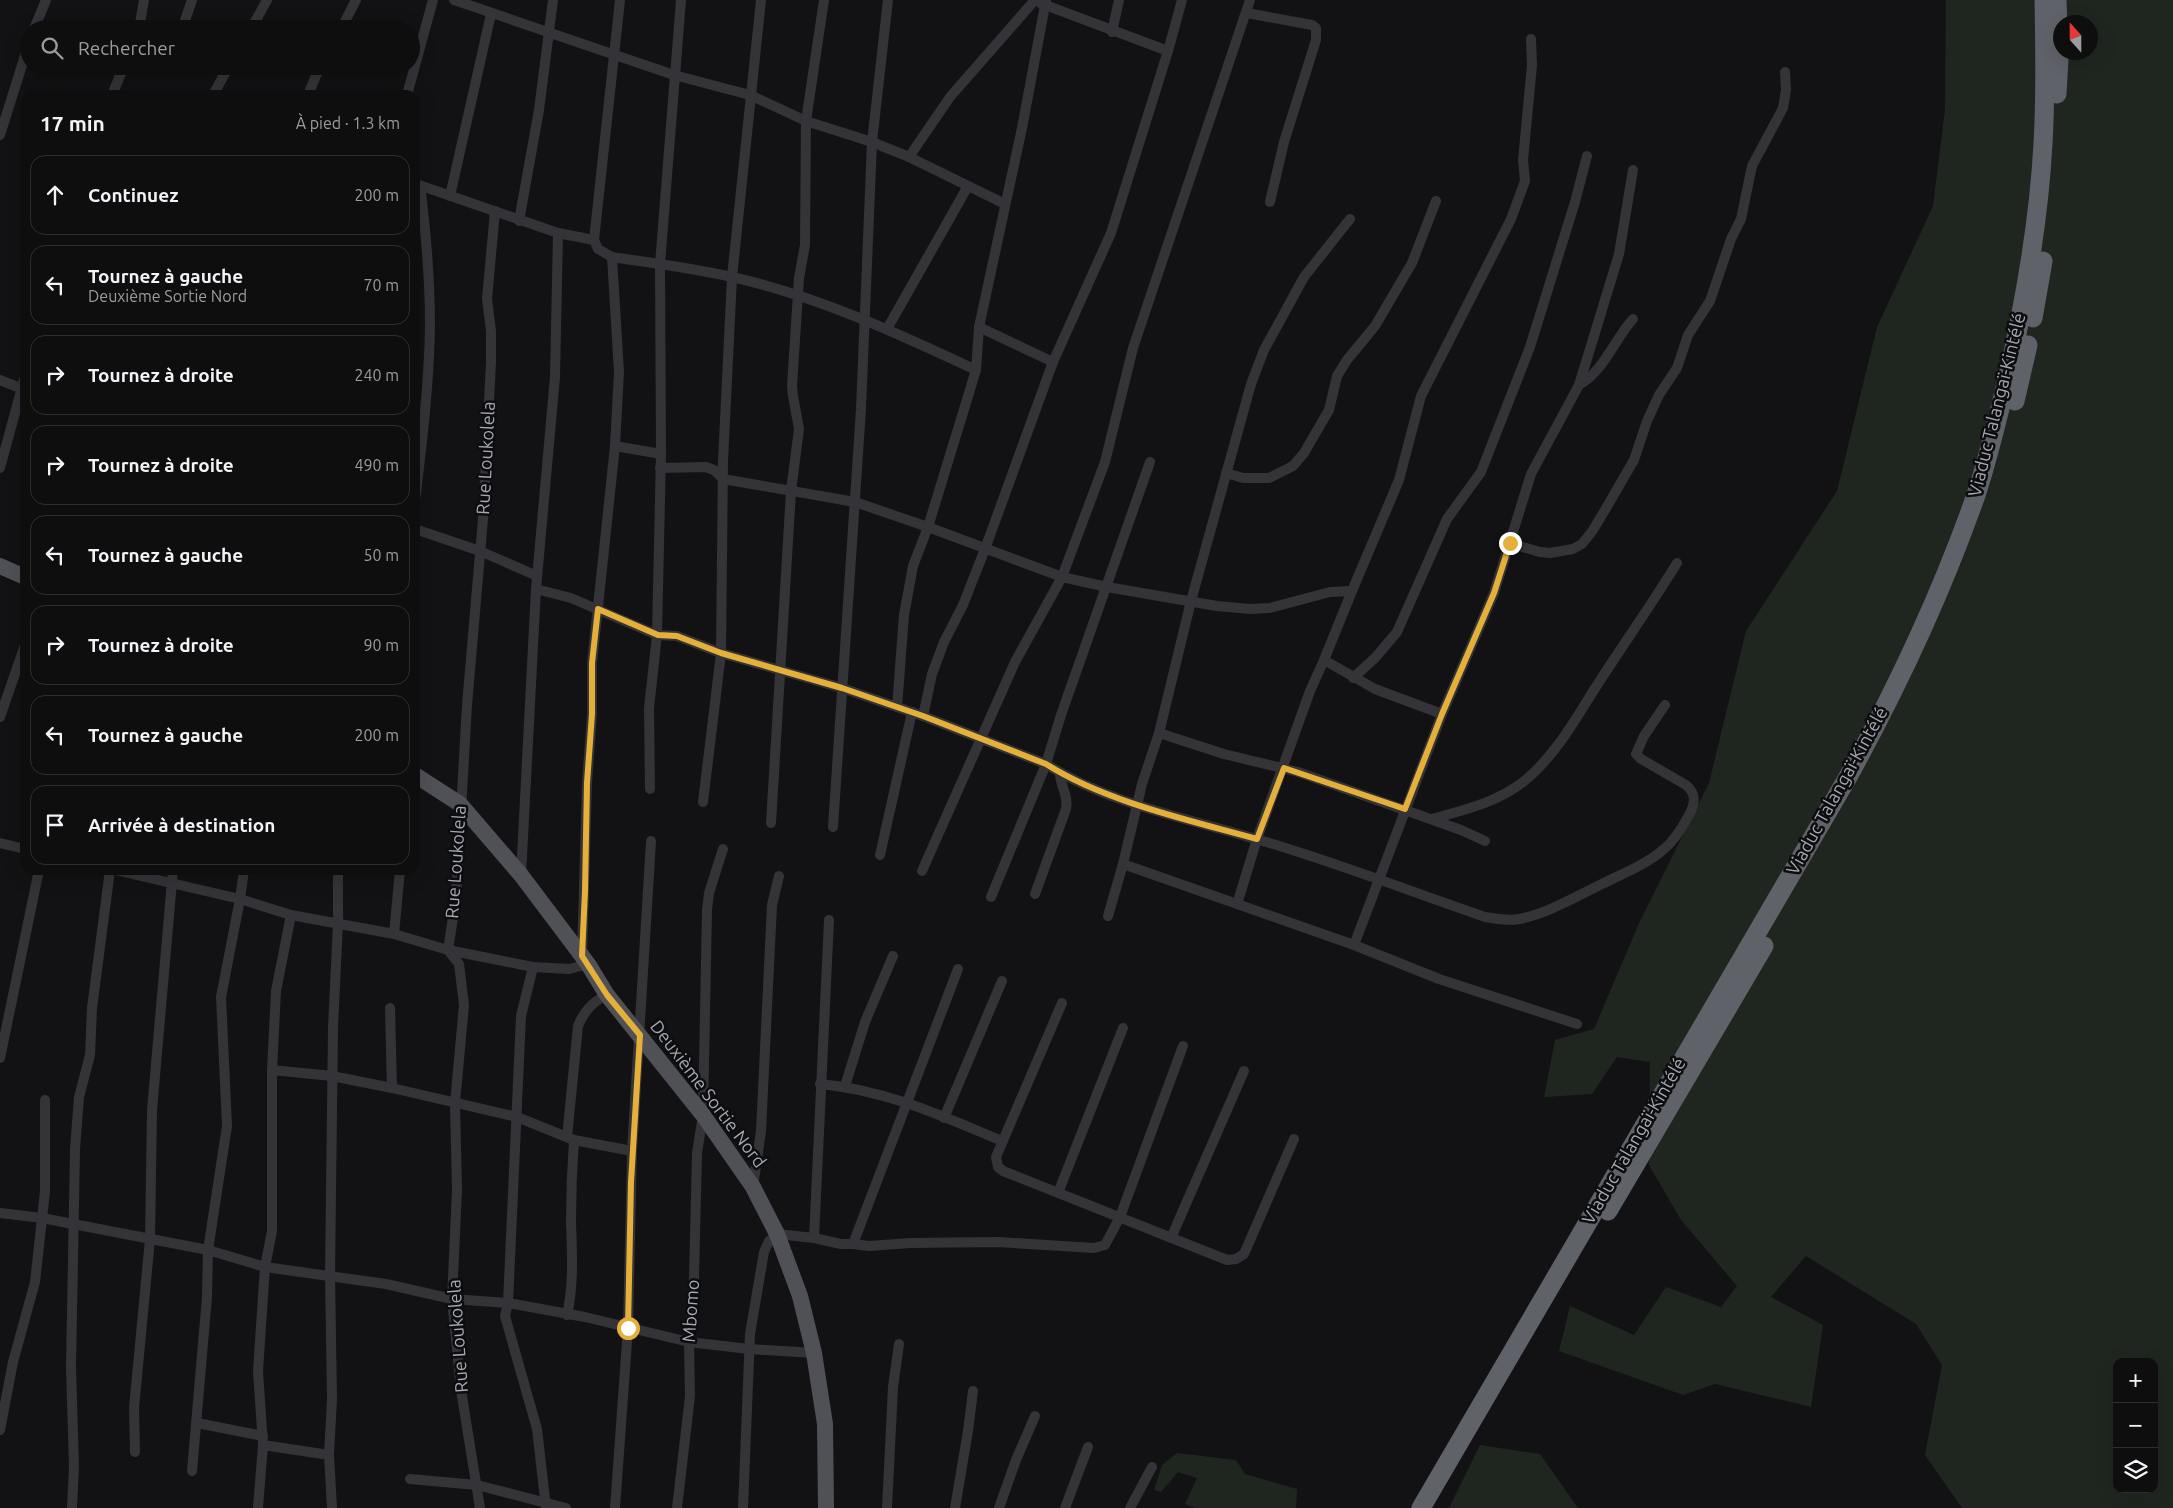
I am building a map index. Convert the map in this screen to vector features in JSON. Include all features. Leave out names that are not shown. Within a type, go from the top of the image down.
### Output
[{"type":"highway","name":"Viaduc Talangaï-Kintélé","points":[[1421,1508],[1848,777],[1902,673],[1948,570],[1976,493],[1997,421],[2025,294],[2043,143],[2044,0]]},
{"type":"highway","name":"Viaduc Talangaï-Kintélé","points":[[1436,1508],[1878,749],[1952,592],[2009,424],[2039,293],[2053,173],[2059,58],[2057,0]]},
{"type":"main road","points":[[0,566],[20,575]]},
{"type":"main road","name":"Deuxième Sortie Nord","points":[[420,778],[460,804],[521,875],[585,960],[607,995],[702,1115],[753,1187],[776,1234],[800,1296],[814,1353],[825,1424],[826,1508]]},
{"type":"street","points":[[38,20],[46,0]]},
{"type":"street","points":[[141,20],[144,0]]},
{"type":"street","points":[[185,20],[192,0]]},
{"type":"street","points":[[257,20],[267,0]]},
{"type":"street","points":[[346,20],[356,0]]},
{"type":"street","points":[[420,48],[433,0]]},
{"type":"street","points":[[454,0],[485,8],[550,34],[674,75],[750,95],[806,121],[872,142],[909,157],[1004,204]]},
{"type":"street","points":[[519,221],[539,110],[553,0]]},
{"type":"street","points":[[620,0],[594,240],[598,249],[612,257],[732,277],[798,296],[864,319],[976,370]]},
{"type":"street","points":[[650,789],[649,708],[658,635],[661,454],[660,264],[681,0]]},
{"type":"street","points":[[703,802],[721,653],[723,479],[732,277],[761,0]]},
{"type":"street","points":[[771,823],[791,491],[800,429],[792,396],[792,386],[798,296],[805,245],[806,121],[824,0]]},
{"type":"street","points":[[833,827],[861,409],[872,142],[888,0]]},
{"type":"street","points":[[1112,32],[1119,0]]},
{"type":"street","points":[[923,716],[932,674],[944,642],[963,605],[985,549],[1053,362],[1111,233],[1182,0]]},
{"type":"street","points":[[922,871],[1015,662],[1062,577],[1105,462],[1133,348],[1250,0]]},
{"type":"street","points":[[909,157],[950,97],[1039,1]]},
{"type":"street","points":[[1039,1],[1112,32],[1168,51]]},
{"type":"street","points":[[896,707],[904,615],[913,566],[928,526],[976,370],[979,327],[1004,204],[1022,128],[1039,1]]},
{"type":"street","points":[[450,196],[485,8]]},
{"type":"street","points":[[1247,13],[1312,25],[1316,28],[1316,40],[1284,142],[1270,202]]},
{"type":"street","points":[[1237,904],[1257,839],[1310,691],[1399,480],[1421,396],[1511,219],[1525,181],[1524,160],[1532,65],[1531,39]]},
{"type":"street","points":[[0,135],[3,109],[20,66]]},
{"type":"street","points":[[1510,543],[1540,552],[1560,552],[1573,549],[1582,544],[1605,510],[1634,460],[1647,421],[1659,395],[1677,368],[1688,335],[1710,301],[1731,239],[1740,219],[1752,166],[1783,108],[1786,90],[1785,72]]},
{"type":"street","points":[[114,90],[120,75]]},
{"type":"street","points":[[218,90],[225,75]]},
{"type":"street","points":[[310,90],[316,75]]},
{"type":"street","points":[[408,90],[412,75]]},
{"type":"street","points":[[1353,678],[1375,658],[1397,632],[1447,519],[1475,483],[1481,472],[1530,347],[1575,202],[1587,156]]},
{"type":"street","points":[[1354,945],[1442,714],[1494,593],[1531,474],[1579,385],[1619,254],[1633,170]]},
{"type":"street","points":[[420,186],[519,221],[558,233],[594,240]]},
{"type":"street","points":[[887,329],[968,186]]},
{"type":"street","points":[[420,197],[425,227],[430,326],[420,459]]},
{"type":"street","points":[[1226,473],[1243,478],[1269,478],[1293,466],[1304,454],[1329,410],[1337,376],[1347,360],[1376,326],[1412,263],[1436,201]]},
{"type":"street","name":"Rue Loukolela","points":[[480,1508],[461,1390],[452,1300],[457,1190],[455,1103],[464,1005],[459,964],[448,950],[456,898],[460,804],[480,551],[491,362],[491,331],[487,299],[495,211]]},
{"type":"street","points":[[1108,916],[1124,864],[1142,784],[1159,733],[1191,601],[1251,384],[1264,350],[1304,277],[1350,219]]},
{"type":"street","points":[[521,875],[536,590],[554,377],[558,233]]},
{"type":"street","points":[[136,875],[240,899],[291,915],[394,934],[448,950],[533,967],[569,969],[585,960],[587,783],[592,714],[592,663],[615,446],[619,372],[612,257]]},
{"type":"street","points":[[1579,385],[1589,379],[1633,319]]},
{"type":"street","points":[[979,327],[1053,362]]},
{"type":"street","points":[[0,380],[20,388]]},
{"type":"street","points":[[0,468],[20,399]]},
{"type":"street","points":[[615,446],[661,454]]},
{"type":"street","points":[[991,897],[1046,764],[1061,714],[1150,462]]},
{"type":"street","points":[[660,468],[706,467],[714,470],[723,479],[855,502],[928,526],[1062,577],[1107,587],[1234,609],[1270,608],[1330,592],[1352,591]]},
{"type":"street","points":[[420,531],[480,551],[537,576]]},
{"type":"street","points":[[1432,820],[1476,807],[1499,797],[1522,783],[1542,765],[1573,724],[1677,563]]},
{"type":"street","points":[[536,590],[571,598],[658,635],[677,636],[721,653],[842,688],[912,712],[1046,764],[1060,773],[1138,806],[1257,839],[1485,917],[1502,920],[1520,919],[1571,899],[1650,860],[1665,849],[1676,836],[1693,808],[1694,801],[1690,788],[1641,759],[1636,754],[1644,736],[1665,705]]},
{"type":"street","points":[[0,717],[20,659]]},
{"type":"street","points":[[1324,660],[1375,689],[1442,714]]},
{"type":"street","points":[[880,855],[912,712]]},
{"type":"street","points":[[1159,733],[1224,754],[1284,768],[1405,809],[1485,841]]},
{"type":"street","points":[[1035,894],[1066,809],[1068,799],[1060,784],[1060,773]]},
{"type":"street","points":[[615,1508],[628,1328],[632,1150],[651,841]]},
{"type":"street","points":[[0,843],[20,848]]},
{"type":"street","name":"Mbomo","points":[[677,1508],[690,1396],[688,1342],[694,1276],[697,1152],[702,1115],[707,910],[709,894],[724,849]]},
{"type":"street","points":[[1124,864],[1354,945],[1439,979],[1577,1024]]},
{"type":"street","points":[[0,1058],[38,875]]},
{"type":"street","points":[[72,1508],[74,1467],[71,1367],[75,1149],[79,1096],[90,1056],[92,1008],[109,875]]},
{"type":"street","points":[[135,1452],[134,1408],[150,1239],[152,1110],[162,1016],[172,875]]},
{"type":"street","points":[[192,1471],[207,1297],[208,1250],[228,1126],[221,997],[243,875]]},
{"type":"street","points":[[332,1508],[329,1454],[332,1399],[330,1275],[332,1076],[338,875]]},
{"type":"street","points":[[394,934],[400,875]]},
{"type":"street","points":[[753,1187],[760,1131],[772,905],[779,876]]},
{"type":"street","points":[[258,1508],[263,1441],[258,1371],[265,1267],[272,1230],[272,1070],[276,991],[291,915]]},
{"type":"street","points":[[814,1238],[829,920]]},
{"type":"street","points":[[845,1086],[865,1022],[893,956]]},
{"type":"street","points":[[533,967],[521,1016],[508,1303],[505,1316],[537,1429],[545,1505]]},
{"type":"street","points":[[853,1244],[958,969]]},
{"type":"street","points":[[944,1118],[1002,981]]},
{"type":"street","points":[[567,1315],[572,1282],[570,1138],[578,1026],[583,1014],[597,999],[607,995]]},
{"type":"street","points":[[1062,1003],[996,1157],[998,1167],[1003,1172],[1226,1260],[1236,1259],[1244,1254],[1294,1139]]},
{"type":"street","points":[[390,1008],[392,1088]]},
{"type":"street","points":[[1058,1193],[1123,1028]]},
{"type":"street","points":[[742,1508],[749,1349],[755,1297],[764,1252],[769,1241],[776,1234],[814,1238],[841,1244],[869,1246],[910,1242],[998,1242],[1094,1248],[1104,1245],[1120,1217],[1183,1046]]},
{"type":"street","points":[[272,1070],[332,1076],[392,1088],[517,1117],[570,1138],[632,1150]]},
{"type":"street","points":[[1171,1238],[1244,1071]]},
{"type":"street","points":[[820,1084],[870,1091],[906,1102],[1002,1140]]},
{"type":"street","points":[[0,1430],[13,1362],[35,1282],[45,1191],[45,1100]]},
{"type":"street","points":[[0,1213],[42,1218],[208,1250],[265,1267],[386,1284],[452,1300],[508,1303],[585,1317],[688,1342],[749,1349],[814,1353]]},
{"type":"street","points":[[888,1508],[893,1387],[899,1344]]},
{"type":"street","points":[[955,1508],[973,1392]]},
{"type":"street","points":[[999,1508],[1016,1460],[1035,1416]]},
{"type":"street","points":[[197,1424],[263,1441],[329,1454]]},
{"type":"street","points":[[1065,1508],[1088,1447]]},
{"type":"street","points":[[1130,1508],[1152,1467]]},
{"type":"street","points":[[410,1479],[477,1485],[545,1505],[566,1508]]},
{"type":"shaded area","points":[[1946,0],[2173,0],[2173,1508],[1962,1508],[1925,1455],[1942,1365],[1916,1324],[1806,1256],[1771,1297],[1823,1325],[1811,1407],[1715,1384],[1683,1395],[1559,1351],[1570,1306],[1634,1335],[1666,1287],[1721,1307],[1737,1286],[1681,1220],[1649,1165],[1650,1062],[1617,1057],[1592,1094],[1544,1097],[1555,1040],[1594,1029],[1640,921],[1709,783],[1746,631],[1837,491],[1877,327],[1933,206],[1945,110]]},
{"type":"shaded area","points":[[1480,1445],[1540,1454],[1578,1508],[1449,1508]]},
{"type":"shaded area","points":[[1177,1453],[1236,1460],[1245,1474],[1297,1489],[1296,1508],[1195,1508],[1185,1504],[1197,1478],[1178,1472],[1161,1492],[1154,1490],[1162,1465]]},
{"type":"route","points":[[628,1328],[632,1150],[640,1035],[607,995],[582,956],[587,783],[592,714],[592,663],[598,609],[658,635],[677,636],[721,653],[842,688],[912,712],[1046,764],[1060,773],[1138,806],[1257,839],[1284,768],[1405,809],[1442,714],[1494,593],[1510,543]]}]
